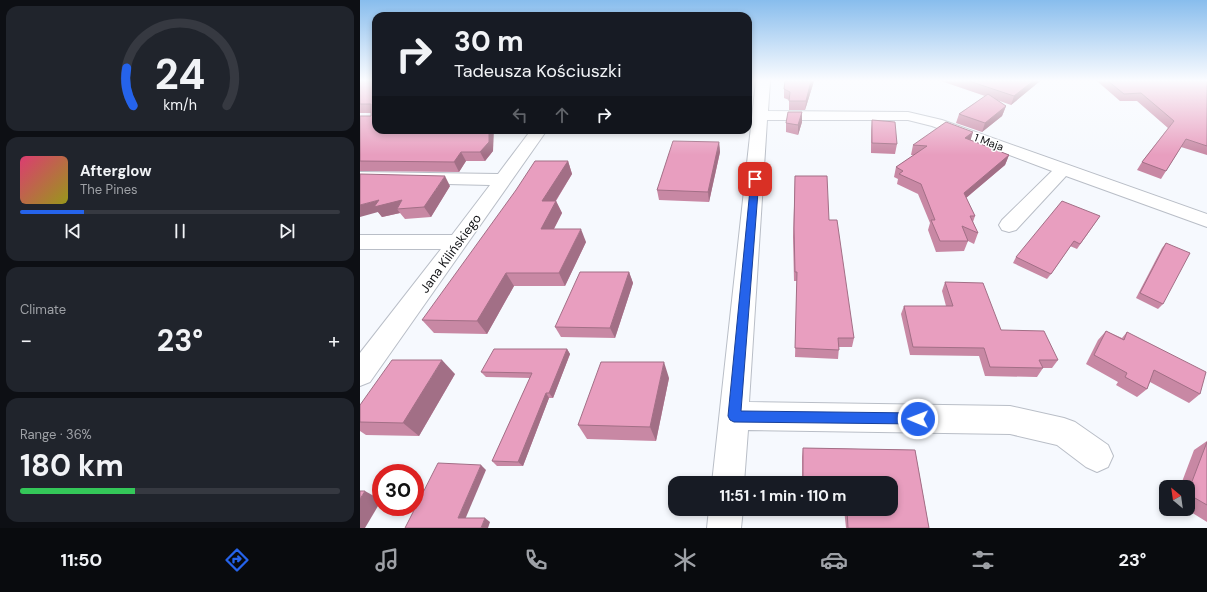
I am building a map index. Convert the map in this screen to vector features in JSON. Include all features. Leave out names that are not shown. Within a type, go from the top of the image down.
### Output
[{"type":"street","points":[[729,476],[762,106]]},
{"type":"street","name":"1 Maja","points":[[761,115],[908,116],[937,123],[1207,221]]},
{"type":"street","name":"Jana Kilińskiego","points":[[360,374],[536,134]]},
{"type":"street","points":[[1009,225],[1063,169]]},
{"type":"street","points":[[360,177],[503,180]]},
{"type":"street","points":[[360,242],[458,242]]},
{"type":"street","points":[[734,416],[1010,420],[1064,432],[1097,456]]},
{"type":"street","points":[[724,528],[725,516]]},
{"type":"building","points":[[372,106],[372,134],[489,134],[489,142],[480,152],[461,152],[454,162],[360,161],[360,116],[371,116]]},
{"type":"building","points":[[971,106],[1006,106],[985,123],[959,114]]},
{"type":"building","points":[[1156,106],[1207,106],[1207,146],[1186,139],[1166,171],[1142,162],[1174,121]]},
{"type":"building","points":[[788,112],[802,112],[798,125],[786,123]]},
{"type":"building","points":[[872,120],[895,122],[897,144],[872,143]]},
{"type":"building","points":[[946,122],[973,132],[965,138],[1009,155],[964,193],[975,216],[970,216],[978,233],[962,226],[968,241],[940,241],[931,220],[935,220],[921,184],[899,174],[903,171],[896,167],[927,146],[913,145]]},
{"type":"building","points":[[673,141],[719,142],[708,192],[657,190]]},
{"type":"building","points":[[535,161],[568,161],[542,201],[556,201],[541,229],[581,229],[559,273],[506,273],[477,321],[422,320],[516,190]]},
{"type":"building","points":[[360,174],[445,176],[424,207],[397,209],[402,200],[374,207],[379,200],[360,205]]},
{"type":"building","points":[[795,176],[827,176],[829,220],[837,220],[854,338],[838,338],[839,350],[795,348],[797,272],[795,272],[794,228]]},
{"type":"building","points":[[1062,201],[1100,216],[1080,244],[1074,241],[1051,274],[1016,257]]},
{"type":"building","points":[[1166,243],[1190,253],[1163,304],[1140,293]]},
{"type":"building","points":[[580,272],[629,272],[610,328],[555,327]]},
{"type":"building","points":[[945,282],[983,283],[1001,330],[1044,331],[1058,360],[1039,360],[1043,368],[990,367],[984,348],[913,347],[904,306],[953,306]]},
{"type":"building","points":[[1106,331],[1124,340],[1127,332],[1206,372],[1200,394],[1154,370],[1147,389],[1125,377],[1127,373],[1094,355]]},
{"type":"building","points":[[494,349],[567,349],[549,393],[546,393],[518,462],[492,461],[532,373],[481,372]]},
{"type":"building","points":[[392,360],[442,360],[403,423],[360,422],[360,405]]},
{"type":"building","points":[[601,362],[664,362],[650,427],[578,425]]},
{"type":"building","points":[[1207,442],[1207,505],[1195,498],[1195,480],[1193,480]]},
{"type":"building","points":[[803,448],[915,450],[929,528],[848,528],[847,516],[898,516],[898,476],[803,476]]},
{"type":"building","points":[[438,463],[481,465],[458,518],[485,518],[481,528],[405,528],[411,516],[424,516],[424,491]]},
{"type":"building","points":[[360,491],[365,491],[360,499]]},
{"type":"route","points":[[755,179],[734,416],[918,419]]}]
